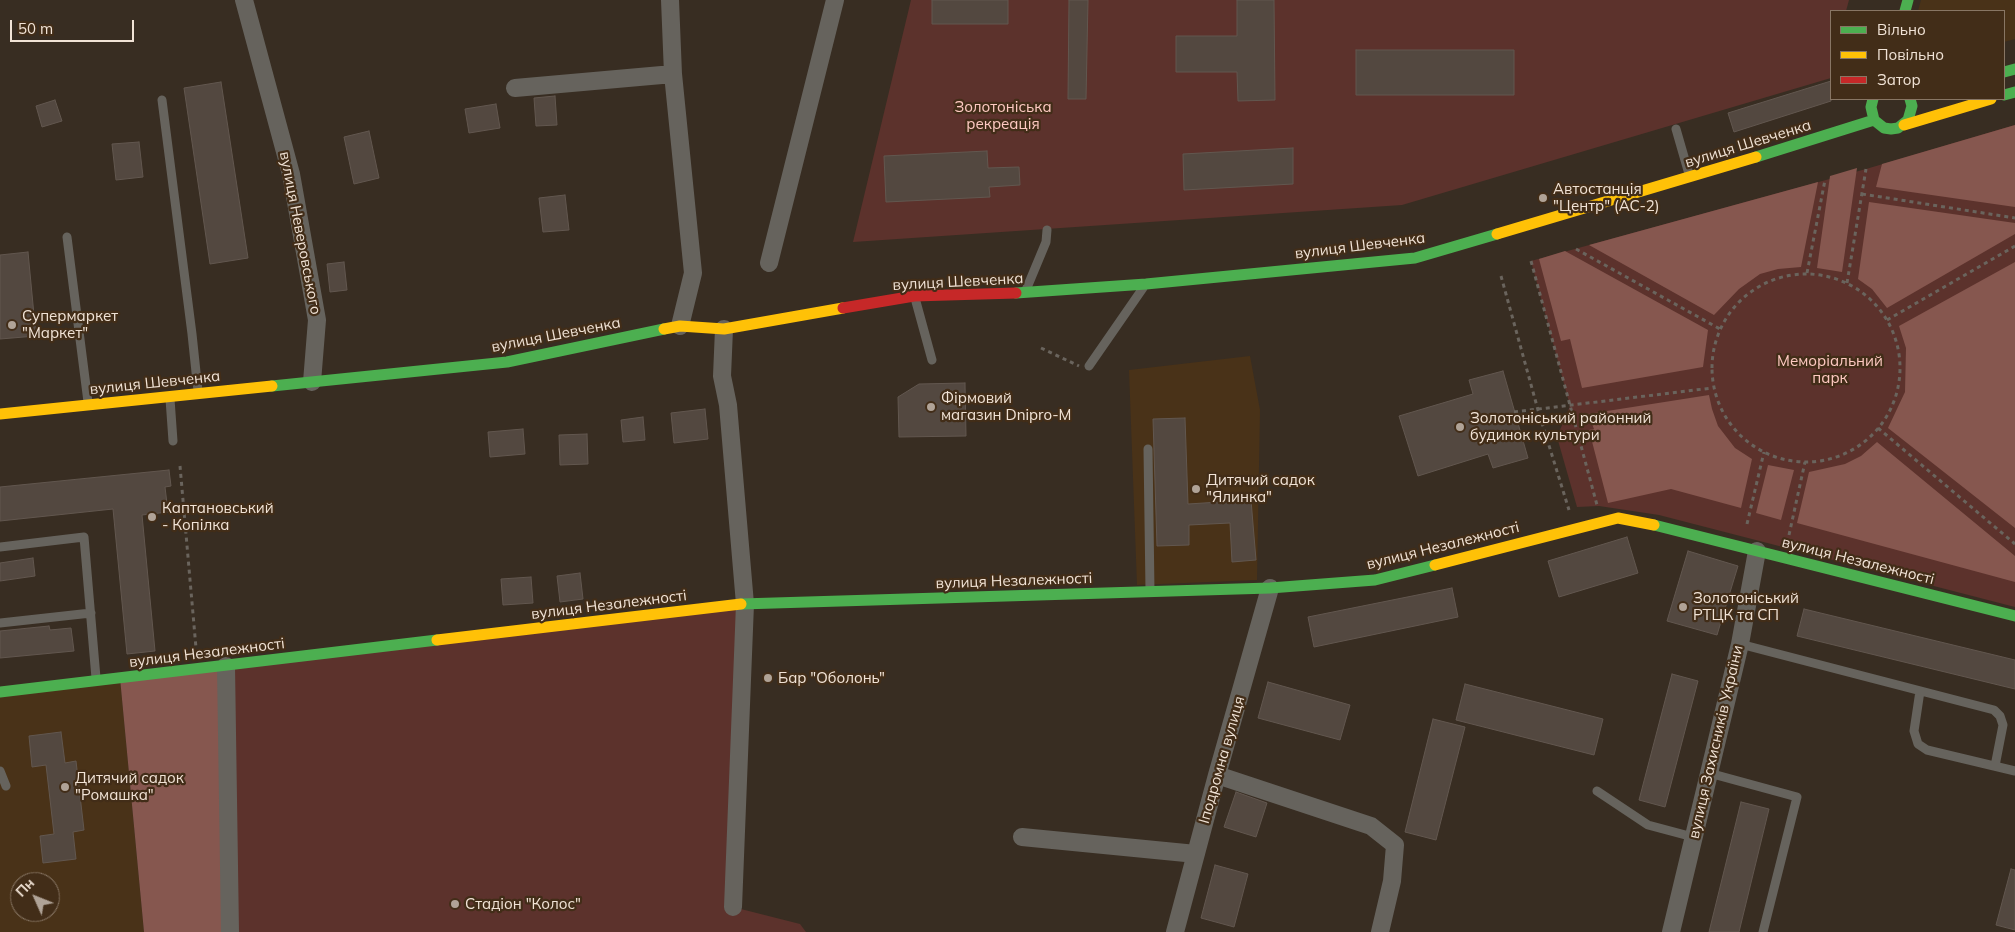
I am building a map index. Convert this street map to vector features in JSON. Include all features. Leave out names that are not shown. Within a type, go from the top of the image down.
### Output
[{"type":"main road","points":[[1873,100],[1871,107],[1874,120],[1884,128],[1898,128],[1988,100]]},
{"type":"main road","points":[[1904,125],[1911,113],[1911,100]]},
{"type":"main road","name":"вулиця Шевченка","points":[[0,414],[506,362],[680,326],[724,329],[914,296],[1025,293],[1146,284],[1415,258],[1690,177],[1874,120]]},
{"type":"main road","name":"вулиця Незалежності","points":[[0,692],[745,604],[1270,588],[1375,580],[1618,518],[1672,529],[2015,616]]},
{"type":"street","name":"вулиця Неверовського","points":[[244,0],[291,174],[316,320],[312,382]]},
{"type":"street","points":[[670,0],[673,74],[693,273],[680,326]]},
{"type":"street","points":[[770,263],[835,0]]},
{"type":"street","points":[[515,88],[673,74]]},
{"type":"street","points":[[724,329],[722,376],[728,405],[745,604],[733,907]]},
{"type":"street","name":"вулиця Захисників України","points":[[1671,932],[1740,644],[1757,551]]},
{"type":"street","name":"Іподромна вулиця","points":[[1175,932],[1270,588]]},
{"type":"street","points":[[226,666],[230,932]]},
{"type":"street","points":[[1217,775],[1371,826],[1395,845],[1392,880],[1380,932]]},
{"type":"street","points":[[1022,837],[1196,854]]},
{"type":"lane","points":[[162,100],[198,394]]},
{"type":"lane","points":[[1676,129],[1690,177]]},
{"type":"lane","points":[[1025,293],[1046,242],[1047,230]]},
{"type":"lane","points":[[67,237],[88,405]]},
{"type":"lane","points":[[1085,366],[1146,284]]},
{"type":"lane","points":[[914,296],[932,360]]},
{"type":"lane","points":[[170,397],[173,441]]},
{"type":"lane","points":[[1148,449],[1150,592]]},
{"type":"lane","points":[[0,547],[84,537],[97,681]]},
{"type":"lane","points":[[0,623],[90,614]]},
{"type":"lane","points":[[1740,644],[1994,710],[2000,716],[2003,724],[1995,766]]},
{"type":"lane","points":[[1920,691],[1914,731],[1918,744],[1927,750],[2015,771]]},
{"type":"lane","points":[[0,772],[6,786]]},
{"type":"lane","points":[[1710,773],[1798,797],[1763,932]]},
{"type":"lane","points":[[1597,791],[1648,825],[1694,837]]},
{"type":"path","points":[[1847,283],[1866,169]]},
{"type":"path","points":[[1806,273],[1825,180]]},
{"type":"path","points":[[1862,194],[2015,218]]},
{"type":"path","points":[[1887,320],[2015,246]]},
{"type":"path","points":[[1576,248],[1720,329]]},
{"type":"path","points":[[1531,262],[1598,509]]},
{"type":"path","points":[[1806,273],[1827,276],[1847,283],[1870,298],[1887,320],[1898,347],[1900,376],[1893,404],[1878,428],[1857,446],[1832,458],[1805,462],[1784,459],[1764,452],[1743,438],[1727,419],[1712,388],[1713,350],[1720,329],[1734,306],[1755,288],[1780,277],[1806,273]]},
{"type":"path","points":[[1501,276],[1538,410],[1574,529]]},
{"type":"path","points":[[1041,348],[1085,366]]},
{"type":"path","points":[[1514,412],[1712,388]]},
{"type":"path","points":[[1878,428],[2015,544]]},
{"type":"path","points":[[1747,524],[1764,452]]},
{"type":"path","points":[[1789,536],[1805,462]]},
{"type":"path","points":[[180,466],[198,669]]},
{"type":"shaded area","points":[[1921,0],[2015,0],[2015,39],[2005,42],[2005,10],[1918,10]]},
{"type":"shaded area","points":[[2015,125],[2015,207],[1876,187],[1882,164]]},
{"type":"shaded area","points":[[1857,168],[1842,272],[1817,268],[1830,176]]},
{"type":"shaded area","points":[[1818,182],[1801,267],[1778,269],[1760,274],[1739,289],[1714,315],[1589,245]]},
{"type":"shaded area","points":[[1869,202],[2015,223],[2015,234],[1887,308],[1872,289],[1858,279]]},
{"type":"shaded area","points":[[1565,251],[1708,330],[1703,367],[1582,388],[1570,339],[1561,341],[1539,259]]},
{"type":"shaded area","points":[[2015,262],[2015,528],[1888,428],[1905,392],[1906,348],[1899,326]]},
{"type":"shaded area","name":"Дитячий садок \"Ялинка\"","points":[[1250,356],[1260,410],[1257,580],[1137,585],[1129,370]]},
{"type":"shaded area","points":[[1709,395],[1718,426],[1735,448],[1752,459],[1741,508],[1671,489],[1608,503],[1589,430],[1594,429],[1588,414]]},
{"type":"shaded area","points":[[1877,442],[2015,556],[2015,582],[1797,523],[1809,472],[1845,464],[1861,456]]},
{"type":"shaded area","points":[[1768,465],[1794,470],[1781,520],[1756,513]]},
{"type":"shaded area","points":[[226,666],[230,932],[144,932],[120,678]]},
{"type":"shaded area","name":"Дитячий садок \"Ромашка\"","points":[[120,678],[144,932],[0,932],[0,692]]},
{"type":"green space","name":"Золотоніська рекреація","points":[[911,0],[1849,0],[1846,10],[1830,10],[1830,78],[1402,205],[853,242]]},
{"type":"green space","name":"Меморіальний парк","points":[[2015,125],[2015,607],[1659,515],[1599,506],[1577,507],[1557,437],[1570,406],[1531,261],[1866,169]]},
{"type":"green space","points":[[745,604],[733,907],[800,924],[806,932],[230,932],[226,666]]},
{"type":"building","points":[[932,0],[1008,0],[1008,24],[932,24]]},
{"type":"building","points":[[1069,0],[1088,0],[1086,99],[1068,99]]},
{"type":"building","points":[[1237,0],[1274,0],[1275,100],[1238,101],[1237,72],[1176,72],[1176,36],[1237,36]]},
{"type":"building","points":[[1356,50],[1514,50],[1514,95],[1356,95]]},
{"type":"building","points":[[1830,81],[1831,101],[1734,132],[1728,113]]},
{"type":"building","points":[[221,82],[248,258],[210,264],[184,88]]},
{"type":"building","points":[[555,96],[557,125],[536,126],[534,98]]},
{"type":"building","points":[[55,100],[62,121],[42,127],[36,106]]},
{"type":"building","points":[[496,104],[500,128],[469,133],[465,109]]},
{"type":"building","points":[[369,131],[379,178],[354,184],[344,137]]},
{"type":"building","points":[[139,142],[143,177],[116,180],[112,144]]},
{"type":"building","points":[[1293,148],[1293,184],[1184,190],[1183,154]]},
{"type":"building","points":[[987,151],[988,168],[1019,167],[1020,185],[989,187],[990,197],[886,202],[884,156]]},
{"type":"building","points":[[565,195],[569,230],[543,232],[539,198]]},
{"type":"building","points":[[28,252],[36,336],[0,339],[0,255]]},
{"type":"building","points":[[344,262],[347,290],[330,292],[327,264]]},
{"type":"building","name":"Золотоніський районний будинок культури","points":[[1503,371],[1528,458],[1493,468],[1488,454],[1418,476],[1399,416],[1473,394],[1469,380]]},
{"type":"building","points":[[965,383],[966,436],[899,437],[898,397],[919,384]]},
{"type":"building","points":[[705,409],[708,439],[674,443],[671,413]]},
{"type":"building","points":[[643,417],[645,440],[623,442],[621,420]]},
{"type":"building","points":[[1185,418],[1188,504],[1251,500],[1256,560],[1232,562],[1230,523],[1189,525],[1189,545],[1157,546],[1153,419]]},
{"type":"building","points":[[523,429],[525,454],[490,457],[488,432]]},
{"type":"building","points":[[587,434],[588,464],[560,465],[559,435]]},
{"type":"building","points":[[169,470],[171,486],[165,487],[168,512],[142,515],[155,651],[127,654],[113,509],[0,521],[0,487]]},
{"type":"building","points":[[1627,537],[1638,573],[1559,597],[1548,561]]},
{"type":"building","name":"Золотоніський РТЦК та СП","points":[[1688,551],[1738,566],[1717,635],[1667,621]]},
{"type":"building","points":[[33,558],[35,576],[0,581],[0,563]]},
{"type":"building","points":[[580,573],[583,599],[560,602],[557,576]]},
{"type":"building","points":[[531,577],[533,603],[503,605],[501,579]]},
{"type":"building","points":[[1452,588],[1458,617],[1314,647],[1308,617]]},
{"type":"building","points":[[1804,609],[2015,660],[2015,689],[1797,636]]},
{"type":"building","points":[[49,626],[50,630],[71,628],[74,651],[0,658],[0,631]]},
{"type":"building","points":[[1672,674],[1698,681],[1665,807],[1639,800]]},
{"type":"building","points":[[1268,682],[1350,705],[1340,740],[1258,718]]},
{"type":"building","points":[[1465,684],[1603,719],[1594,755],[1456,720]]},
{"type":"building","points":[[1433,719],[1465,727],[1436,840],[1405,832]]},
{"type":"building","points":[[61,732],[65,763],[76,761],[84,830],[73,832],[76,859],[43,863],[40,836],[54,834],[46,765],[32,767],[29,736]]},
{"type":"building","points":[[1236,792],[1267,803],[1256,837],[1224,827]]},
{"type":"building","points":[[1741,802],[1769,809],[1739,932],[1709,932]]},
{"type":"building","points":[[1215,865],[1248,874],[1234,927],[1201,918]]},
{"type":"building","points":[[2011,869],[2015,870],[2015,930],[1996,925]]},
{"type":"traffic: fast","points":[[1905,10],[1908,0]]},
{"type":"traffic: fast","points":[[2005,72],[2015,69]]},
{"type":"traffic: fast","points":[[2005,95],[2015,92]]},
{"type":"traffic: fast","points":[[1873,100],[1871,107],[1874,120],[1884,128],[1891,129],[1898,128],[1908,120],[1912,106],[1910,100]]},
{"type":"traffic: fast","points":[[1756,157],[1874,120]]},
{"type":"traffic: fast","points":[[1016,293],[1146,284],[1415,258],[1497,234]]},
{"type":"traffic: fast","points":[[272,386],[507,362],[664,329]]},
{"type":"traffic: fast","points":[[1654,525],[2015,616]]},
{"type":"traffic: fast","points":[[741,604],[1270,588],[1375,580],[1435,565]]},
{"type":"traffic: fast","points":[[0,692],[437,640]]},
{"type":"traffic: slow","points":[[1904,125],[1988,100]]},
{"type":"traffic: slow","points":[[1497,234],[1756,157]]},
{"type":"traffic: slow","points":[[664,329],[680,326],[724,329],[843,308]]},
{"type":"traffic: slow","points":[[0,414],[272,386]]},
{"type":"traffic: slow","points":[[1435,565],[1618,518],[1654,525]]},
{"type":"traffic: slow","points":[[437,640],[741,604]]},
{"type":"traffic: jam","points":[[843,308],[914,296],[1016,293]]},
{"type":"place","name":"Автостанція \"Центр\" (АС-2)","points":[[1543,198]]},
{"type":"place","name":"Супермаркет \"Маркет\"","points":[[12,325]]},
{"type":"place","name":"Фірмовий магазин Dnipro-M","points":[[931,407]]},
{"type":"place","name":"Золотоніський районний будинок культури","points":[[1460,427]]},
{"type":"place","name":"Дитячий садок \"Ялинка\"","points":[[1196,489]]},
{"type":"place","name":"Каптановський - Копілка","points":[[152,517]]},
{"type":"place","name":"Золотоніський РТЦК та СП","points":[[1683,607]]},
{"type":"place","name":"Бар \"Оболонь\"","points":[[768,678]]},
{"type":"place","name":"Дитячий садок \"Ромашка\"","points":[[65,787]]},
{"type":"place","name":"Стадіон \"Колос\"","points":[[455,904]]}]
